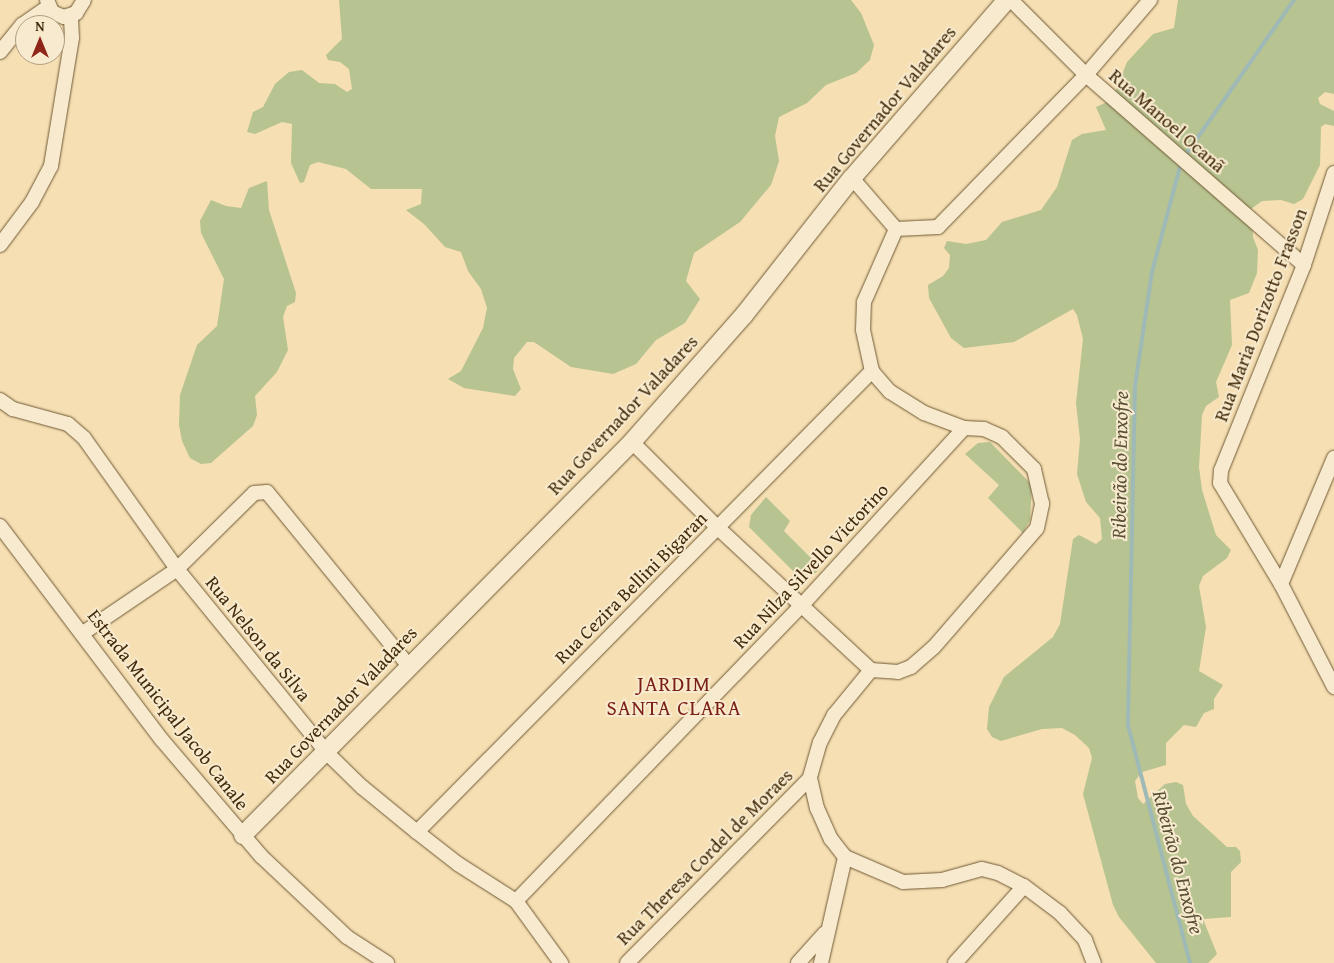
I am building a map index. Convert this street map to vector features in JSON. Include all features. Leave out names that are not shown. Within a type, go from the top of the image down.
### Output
[{"type":"street","points":[[0,52],[22,25],[47,3],[58,16],[71,16],[81,8],[84,0]]},
{"type":"street","name":"Rua Manoel Ocanã","points":[[1009,0],[1086,75],[1304,265]]},
{"type":"street","name":"Rua Governador Valadares","points":[[243,835],[327,753],[408,665],[632,442],[744,315],[852,178],[1009,0]]},
{"type":"street","points":[[896,229],[938,227],[1086,75],[1150,0]]},
{"type":"street","points":[[0,245],[32,202],[51,166],[72,38],[71,16]]},
{"type":"street","name":"Rua Maria Dorizotto Frasson","points":[[1281,584],[1220,483],[1221,470],[1304,265],[1334,173]]},
{"type":"street","points":[[852,178],[896,229]]},
{"type":"street","points":[[632,442],[717,528],[871,670],[898,672],[911,667],[934,647],[1037,528],[1042,504],[1034,469],[1002,437],[984,428],[964,428],[924,413],[890,392],[872,370],[863,330],[864,302],[896,229]]},
{"type":"street","name":"Rua Cezira Bellini Bigaran","points":[[417,832],[872,370]]},
{"type":"street","name":"Rua Nelson da Silva","points":[[0,400],[13,409],[68,424],[84,438],[177,569],[327,753],[362,788],[417,832],[458,864],[516,901],[561,963]]},
{"type":"street","name":"Rua Nilza Silvello Victorino","points":[[516,901],[802,605],[964,428]]},
{"type":"street","points":[[1334,458],[1281,584],[1334,686]]},
{"type":"street","points":[[83,634],[177,569],[254,493],[267,492],[408,665]]},
{"type":"street","name":"Estrada Municipal Jacob Canale","points":[[0,526],[162,740],[243,835],[347,937],[387,963]]},
{"type":"street","points":[[871,670],[834,715],[820,742],[810,778],[817,808],[831,839],[845,856],[903,882],[942,880],[982,869],[998,873],[1024,886],[1060,913],[1084,940],[1094,963]]},
{"type":"street","name":"Rua Theresa Cordel de Moraes","points":[[627,963],[810,778]]},
{"type":"street","points":[[821,963],[825,933],[845,856]]},
{"type":"street","points":[[955,963],[1024,886]]},
{"type":"street","points":[[798,963],[825,933]]},
{"type":"green space","points":[[339,0],[851,0],[861,13],[874,45],[870,60],[856,73],[826,85],[807,103],[779,117],[775,136],[779,161],[771,185],[740,222],[694,253],[686,281],[700,299],[685,323],[656,340],[636,364],[613,374],[571,367],[534,342],[527,342],[514,358],[513,369],[521,389],[515,396],[464,388],[448,379],[461,371],[483,328],[487,308],[481,289],[468,271],[461,252],[445,247],[424,224],[406,210],[421,204],[422,189],[371,189],[346,169],[318,162],[310,165],[304,182],[300,183],[291,163],[292,124],[282,122],[255,134],[247,132],[253,112],[263,107],[275,84],[289,72],[302,70],[319,83],[335,84],[347,92],[352,89],[349,69],[340,62],[328,60],[326,55],[342,39]]},
{"type":"green space","points":[[1178,0],[1334,0],[1334,94],[1325,92],[1318,98],[1320,104],[1334,111],[1334,126],[1325,124],[1321,127],[1320,165],[1303,199],[1294,204],[1281,200],[1262,201],[1251,209],[1253,237],[1258,250],[1257,273],[1249,293],[1230,300],[1232,345],[1216,382],[1219,397],[1206,406],[1202,415],[1199,467],[1202,490],[1216,535],[1231,550],[1227,558],[1203,576],[1199,586],[1206,627],[1199,671],[1223,685],[1214,699],[1214,709],[1204,713],[1196,727],[1184,725],[1166,743],[1166,765],[1142,772],[1135,781],[1138,798],[1143,804],[1165,784],[1176,782],[1183,785],[1186,804],[1193,816],[1227,847],[1236,847],[1240,851],[1241,862],[1231,872],[1231,917],[1203,919],[1217,954],[1208,963],[1156,963],[1119,917],[1113,905],[1083,794],[1092,758],[1089,748],[1075,735],[1062,728],[1042,729],[1001,741],[992,737],[987,729],[989,707],[1004,677],[1053,637],[1060,624],[1073,539],[1079,535],[1096,544],[1102,539],[1100,518],[1086,502],[1077,474],[1080,439],[1076,403],[1083,339],[1077,315],[1073,309],[1014,342],[964,348],[951,338],[929,298],[928,285],[943,276],[949,268],[950,255],[944,248],[947,241],[966,244],[986,240],[1002,222],[1041,210],[1057,187],[1072,140],[1082,134],[1106,130],[1096,107],[1112,100],[1127,62],[1153,34],[1174,28]]},
{"type":"green space","points":[[267,181],[269,210],[296,293],[295,302],[287,306],[283,317],[288,350],[277,372],[255,396],[257,415],[253,426],[211,463],[201,464],[190,458],[182,441],[179,425],[180,395],[197,345],[217,326],[224,279],[201,233],[200,221],[211,200],[226,206],[241,208],[249,188]]},
{"type":"green space","points":[[990,442],[1032,485],[1030,520],[1023,533],[988,498],[999,485],[965,454],[978,443]]},
{"type":"green space","points":[[766,497],[790,521],[784,531],[821,568],[813,575],[796,574],[749,527],[751,515]]},
{"type":"waterway","name":"Ribeirão do Enxofre","points":[[1184,157],[1294,0]]},
{"type":"waterway","name":"Ribeirão do Enxofre","points":[[1181,163],[1152,272],[1135,386],[1128,725],[1190,963]]},
{"type":"district","name":"JARDIM SANTA CLARA","points":[[674,696]]}]
